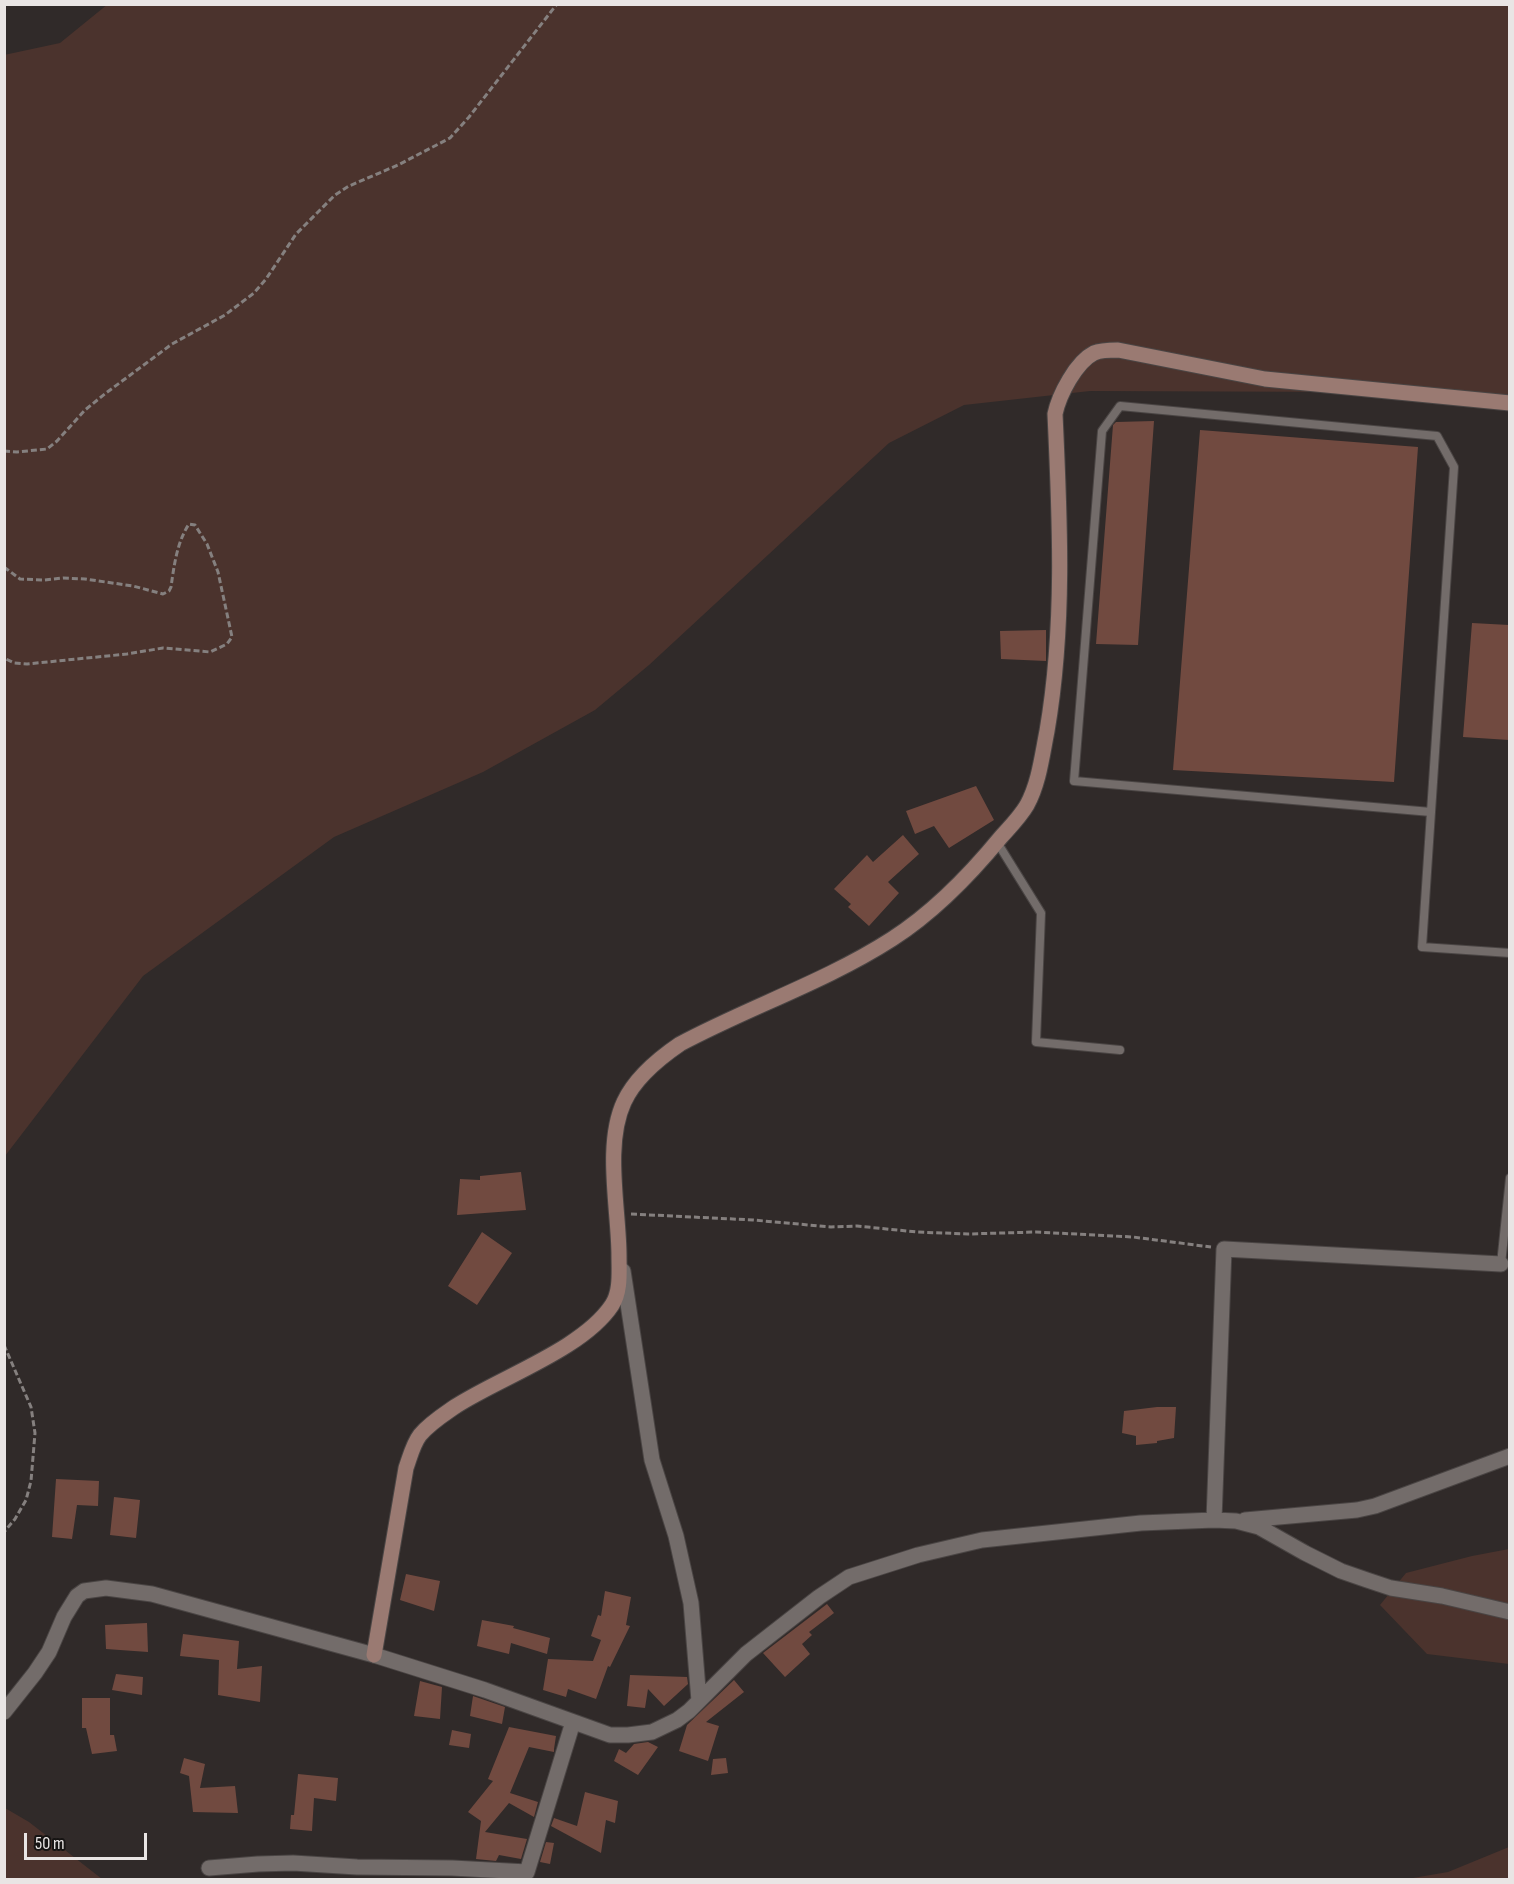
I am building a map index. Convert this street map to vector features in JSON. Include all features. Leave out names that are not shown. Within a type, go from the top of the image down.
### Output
[{"type":"street","points":[[374,1655],[406,1468],[415,1443],[430,1424],[452,1409],[583,1335],[612,1304],[620,1281],[613,1150],[617,1122],[624,1101],[640,1078],[661,1057],[680,1044],[848,964],[917,922],[941,902],[1025,808],[1034,790],[1052,704],[1059,624],[1060,557],[1055,414],[1058,400],[1073,375],[1093,354],[1118,350],[1265,379],[1509,403]]},
{"type":"street","points":[[619,1248],[652,1460],[676,1536],[691,1603],[699,1701]]},
{"type":"street","points":[[1214,1520],[1224,1249],[1501,1264]]},
{"type":"street","points":[[4,1712],[49,1652],[64,1617],[77,1596],[91,1589],[118,1589],[152,1594],[374,1655],[485,1690],[610,1735],[652,1732],[677,1720],[753,1648],[849,1577],[918,1555],[982,1540],[1141,1523],[1236,1521],[1357,1510],[1375,1506],[1509,1456]]},
{"type":"street","points":[[1236,1521],[1259,1527],[1305,1553],[1367,1581],[1509,1612]]},
{"type":"street","points":[[209,1868],[293,1863],[357,1868],[452,1868],[527,1872],[573,1722]]},
{"type":"lane","points":[[1431,812],[1074,781],[1102,431],[1120,406],[1437,436],[1454,467],[1431,812],[1422,947],[1509,953]]},
{"type":"lane","points":[[997,842],[1041,913],[1036,1042],[1120,1050]]},
{"type":"lane","points":[[1501,1264],[1509,1178]]},
{"type":"path","points":[[4,451],[47,449],[85,410],[106,393],[172,344],[225,315],[254,293],[296,234],[335,195],[349,186],[398,165],[450,138],[557,4]]},
{"type":"path","points":[[4,567],[20,579],[85,579],[132,586],[163,594],[171,587],[183,532],[189,524],[195,525],[207,544],[218,572],[232,637],[227,644],[210,652],[163,648],[27,664],[14,663],[4,658]]},
{"type":"path","points":[[617,1214],[968,1234],[1036,1232],[1133,1237],[1224,1249]]},
{"type":"path","points":[[4,1345],[31,1407],[35,1433],[31,1481],[26,1500],[4,1532]]},
{"type":"shaded area","points":[[108,4],[1509,5],[1509,399],[1355,392],[1090,391],[964,405],[889,443],[649,665],[595,710],[483,772],[334,837],[143,976],[5,1156],[4,55],[60,43]]},
{"type":"shaded area","points":[[1509,1549],[1509,1664],[1427,1654],[1380,1605],[1406,1573]]},
{"type":"shaded area","points":[[5,1808],[29,1822],[102,1879],[5,1879]]},
{"type":"shaded area","points":[[1509,1847],[1509,1879],[1407,1879],[1448,1872]]},
{"type":"building","points":[[1154,421],[1138,645],[1096,644],[1113,425],[1116,422]]},
{"type":"building","points":[[1200,430],[1418,447],[1394,782],[1173,770]]},
{"type":"building","points":[[1472,623],[1509,625],[1509,740],[1463,737]]},
{"type":"building","points":[[1046,630],[1046,661],[1001,659],[1000,631]]},
{"type":"building","points":[[976,786],[994,820],[949,848],[934,826],[915,834],[906,811]]},
{"type":"building","points":[[903,835],[919,854],[888,882],[899,893],[869,926],[848,907],[851,904],[834,889],[867,855],[873,862]]},
{"type":"building","points":[[521,1172],[526,1210],[457,1215],[460,1179],[480,1180],[480,1176]]},
{"type":"building","points":[[482,1232],[512,1253],[477,1305],[448,1286]]},
{"type":"building","points":[[1176,1407],[1174,1438],[1157,1441],[1157,1443],[1136,1445],[1136,1436],[1122,1433],[1124,1411]]},
{"type":"building","points":[[56,1479],[99,1481],[98,1506],[77,1505],[72,1539],[52,1537]]},
{"type":"building","points":[[114,1497],[140,1500],[136,1538],[110,1535]]},
{"type":"building","points":[[406,1574],[440,1581],[434,1611],[400,1600]]},
{"type":"building","points":[[605,1591],[631,1597],[626,1625],[630,1626],[610,1667],[608,1666],[596,1699],[568,1689],[566,1697],[543,1690],[548,1659],[593,1661],[601,1640],[591,1636],[598,1615],[601,1616]]},
{"type":"building","points":[[827,1604],[834,1613],[809,1632],[812,1635],[802,1644],[810,1654],[785,1677],[763,1653]]},
{"type":"building","points":[[482,1620],[514,1626],[513,1628],[550,1638],[547,1654],[511,1643],[509,1654],[477,1646]]},
{"type":"building","points":[[147,1623],[148,1652],[106,1649],[105,1625]]},
{"type":"building","points":[[183,1634],[239,1641],[237,1669],[262,1666],[260,1702],[218,1695],[219,1660],[180,1656]]},
{"type":"building","points":[[116,1674],[143,1677],[142,1695],[112,1690]]},
{"type":"building","points":[[630,1675],[687,1677],[688,1684],[664,1706],[648,1689],[645,1708],[627,1706]]},
{"type":"building","points":[[734,1680],[744,1692],[706,1722],[719,1726],[708,1761],[679,1751],[687,1725]]},
{"type":"building","points":[[420,1681],[442,1687],[440,1719],[414,1716]]},
{"type":"building","points":[[473,1696],[505,1707],[502,1724],[470,1716]]},
{"type":"building","points":[[82,1698],[110,1698],[110,1735],[114,1735],[117,1751],[92,1754],[86,1728],[82,1728]]},
{"type":"building","points":[[509,1727],[556,1736],[554,1752],[529,1747],[510,1793],[538,1802],[534,1817],[509,1803],[485,1832],[527,1839],[521,1859],[499,1855],[496,1861],[476,1859],[481,1821],[468,1812],[493,1781],[488,1779]]},
{"type":"building","points":[[452,1730],[471,1734],[469,1748],[449,1745]]},
{"type":"building","points":[[648,1742],[658,1747],[638,1775],[614,1761],[619,1749],[626,1753],[634,1744]]},
{"type":"building","points":[[184,1758],[205,1764],[200,1788],[235,1786],[238,1813],[193,1812],[189,1776],[180,1773]]},
{"type":"building","points":[[726,1758],[728,1773],[711,1775],[713,1759]]},
{"type":"building","points":[[298,1774],[338,1778],[336,1801],[314,1798],[312,1831],[290,1829],[291,1815],[294,1815]]},
{"type":"building","points":[[585,1792],[618,1801],[615,1823],[606,1820],[601,1853],[551,1826],[554,1818],[577,1826]]},
{"type":"building","points":[[546,1842],[554,1843],[550,1864],[540,1862]]}]
